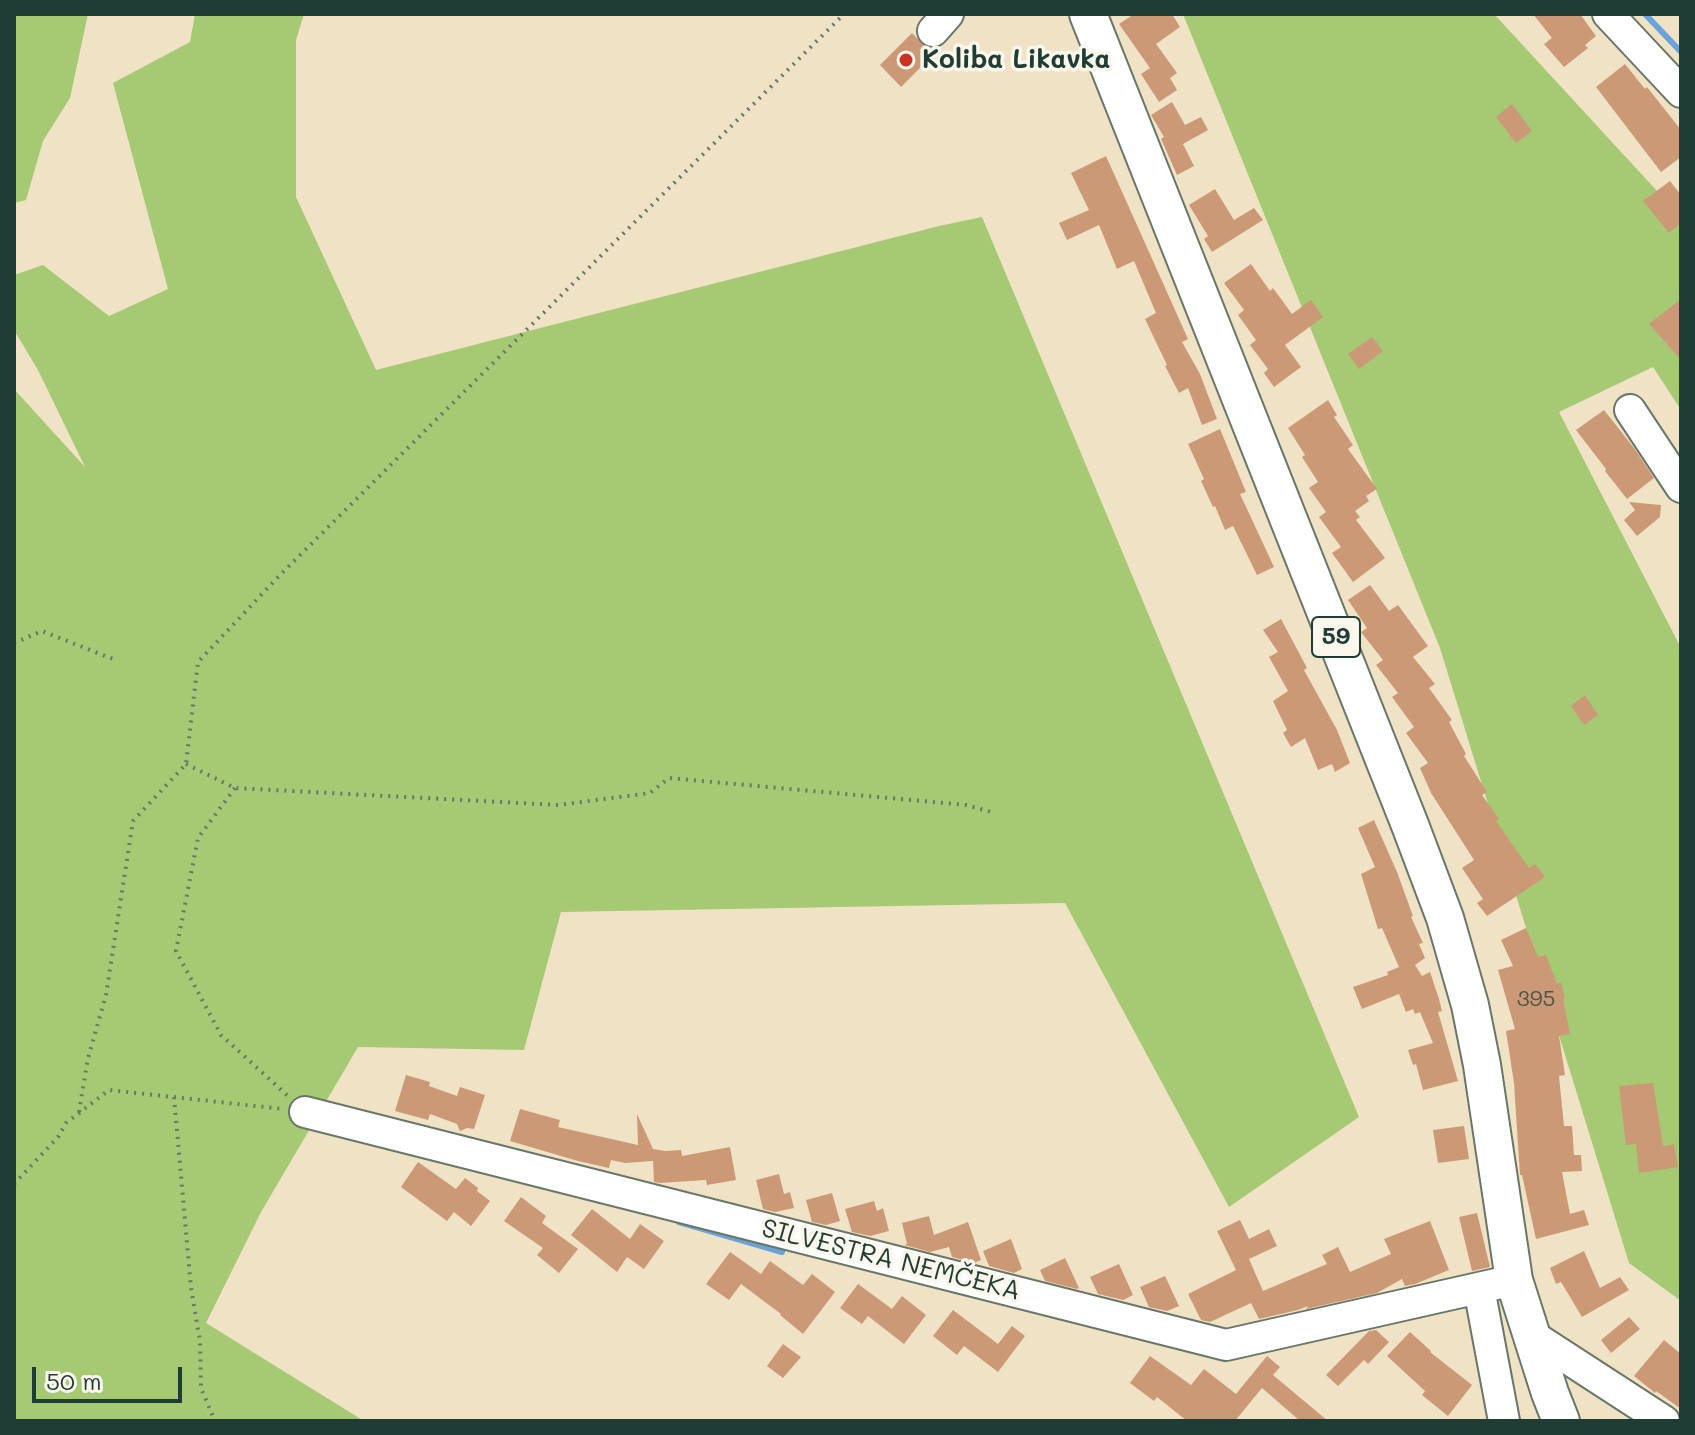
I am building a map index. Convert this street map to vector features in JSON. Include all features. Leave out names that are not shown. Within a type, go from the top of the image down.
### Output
[{"type":"main road","name":"59","points":[[1088,14],[1445,918],[1470,1005],[1482,1065],[1497,1284],[1530,1334],[1561,1421]]},
{"type":"street","points":[[1608,14],[1681,92]]},
{"type":"street","points":[[1630,410],[1681,487]]},
{"type":"street","name":"SILVESTRA NEMČEKA","points":[[305,1112],[1226,1345],[1497,1284]]},
{"type":"street","points":[[1497,1284],[1504,1421]]},
{"type":"street","points":[[1530,1334],[1664,1421]]},
{"type":"path","points":[[79,1112],[88,1058],[106,995],[133,821],[186,764],[198,662],[279,576],[844,14]]},
{"type":"path","points":[[14,643],[42,631],[113,659]]},
{"type":"path","points":[[186,764],[235,788],[558,805],[650,793],[669,778],[966,805],[995,813]]},
{"type":"path","points":[[235,788],[198,838],[176,951],[221,1035],[305,1112]]},
{"type":"path","points":[[14,1184],[58,1137],[66,1123],[109,1090],[305,1112]]},
{"type":"path","points":[[174,1097],[191,1288],[200,1341],[201,1388],[215,1421]]},
{"type":"green space","points":[[14,14],[88,14],[70,98],[43,141],[26,200],[14,203]]},
{"type":"green space","points":[[195,14],[304,14],[296,40],[296,197],[376,370],[982,217],[1359,1117],[1229,1207],[1065,903],[561,912],[524,1050],[358,1047],[261,1212],[206,1323],[364,1421],[14,1421],[14,389],[85,467],[38,370],[14,330],[14,275],[43,265],[109,316],[168,289],[113,83],[190,42]]},
{"type":"green space","points":[[1183,14],[1494,14],[1681,217],[1681,410],[1653,367],[1559,412],[1681,648],[1681,1301],[1629,1263],[1440,648]]},
{"type":"building","points":[[1134,14],[1172,14],[1180,27],[1156,44],[1177,73],[1170,78],[1177,90],[1159,102],[1141,74],[1150,68],[1119,24]]},
{"type":"building","points":[[1533,14],[1580,14],[1596,36],[1585,45],[1588,48],[1564,67],[1544,44],[1552,38]]},
{"type":"building","name":"Koliba Likavka","points":[[912,33],[933,55],[901,87],[880,65]]},
{"type":"building","points":[[1625,64],[1681,130],[1681,157],[1661,172],[1596,87]]},
{"type":"building","points":[[1172,102],[1185,125],[1201,117],[1208,130],[1183,144],[1194,166],[1177,175],[1161,139],[1164,137],[1151,115]]},
{"type":"building","points":[[1512,104],[1532,131],[1516,143],[1496,117]]},
{"type":"building","points":[[1106,156],[1188,339],[1182,342],[1200,374],[1217,419],[1202,425],[1188,388],[1179,393],[1145,319],[1156,313],[1134,261],[1117,269],[1099,225],[1067,240],[1059,223],[1089,210],[1071,173]]},
{"type":"building","points":[[1670,181],[1681,195],[1681,223],[1669,233],[1643,201]]},
{"type":"building","points":[[1215,189],[1234,220],[1254,208],[1263,220],[1212,252],[1204,239],[1208,236],[1189,205]]},
{"type":"building","points":[[1251,264],[1270,291],[1273,288],[1292,314],[1311,300],[1323,317],[1285,345],[1301,367],[1274,387],[1264,373],[1268,369],[1250,345],[1256,340],[1238,315],[1244,310],[1224,283]]},
{"type":"building","points":[[1681,299],[1681,360],[1649,324]]},
{"type":"building","points":[[1372,337],[1383,351],[1359,369],[1348,354]]},
{"type":"building","points":[[1328,400],[1337,415],[1334,417],[1353,445],[1348,449],[1377,489],[1366,496],[1369,501],[1355,511],[1360,517],[1356,520],[1385,558],[1353,582],[1332,553],[1341,547],[1319,517],[1326,512],[1309,488],[1318,482],[1288,428]]},
{"type":"building","points":[[1604,410],[1654,478],[1627,499],[1576,430]]},
{"type":"building","points":[[1220,429],[1246,492],[1240,494],[1274,567],[1257,575],[1233,526],[1225,530],[1201,481],[1204,479],[1188,444]]},
{"type":"building","points":[[1629,502],[1661,505],[1660,517],[1637,536],[1624,520],[1635,510]]},
{"type":"building","points":[[1370,585],[1389,611],[1398,605],[1428,646],[1413,657],[1435,684],[1429,688],[1452,720],[1449,722],[1466,754],[1464,756],[1487,792],[1482,795],[1529,868],[1535,864],[1545,877],[1487,916],[1477,903],[1483,899],[1462,868],[1474,860],[1431,793],[1420,768],[1428,763],[1406,733],[1414,727],[1392,697],[1398,693],[1376,665],[1383,660],[1361,632],[1367,628],[1348,600]]},
{"type":"building","points":[[1281,619],[1307,668],[1304,670],[1337,730],[1350,763],[1335,772],[1332,764],[1318,770],[1305,738],[1291,747],[1283,733],[1287,730],[1273,701],[1288,691],[1269,657],[1278,652],[1263,630]]},
{"type":"building","points":[[1585,695],[1598,715],[1584,725],[1571,706]]},
{"type":"building","points":[[1374,820],[1423,943],[1419,944],[1425,958],[1415,965],[1422,976],[1430,972],[1458,1081],[1423,1090],[1416,1064],[1413,1065],[1408,1050],[1433,1043],[1420,1012],[1415,1014],[1413,1009],[1406,1012],[1399,994],[1362,1009],[1353,987],[1388,975],[1387,972],[1399,967],[1382,928],[1378,929],[1361,874],[1375,867],[1358,828]]},
{"type":"building","points":[[1526,928],[1538,957],[1546,955],[1557,984],[1561,982],[1565,998],[1570,1034],[1559,1036],[1565,1075],[1559,1076],[1564,1126],[1572,1126],[1574,1155],[1581,1155],[1582,1171],[1562,1172],[1570,1214],[1584,1210],[1589,1225],[1536,1239],[1520,1175],[1514,1083],[1506,1031],[1515,1029],[1498,970],[1513,966],[1501,940]]},
{"type":"building","points":[[406,1075],[430,1082],[429,1086],[457,1096],[460,1087],[485,1095],[474,1129],[460,1131],[457,1124],[430,1114],[428,1120],[395,1111]]},
{"type":"building","points":[[1653,1083],[1663,1146],[1674,1144],[1678,1167],[1639,1173],[1636,1144],[1626,1145],[1619,1086]]},
{"type":"building","points":[[520,1109],[560,1120],[558,1127],[638,1145],[637,1114],[653,1149],[681,1150],[682,1156],[730,1147],[736,1180],[707,1185],[706,1180],[654,1182],[653,1161],[625,1163],[611,1160],[609,1168],[510,1141]]},
{"type":"building","points":[[1464,1126],[1469,1159],[1438,1163],[1433,1130]]},
{"type":"building","points":[[418,1162],[456,1189],[465,1178],[490,1201],[471,1226],[454,1212],[447,1221],[401,1187]]},
{"type":"building","points":[[779,1174],[784,1194],[790,1192],[794,1208],[775,1212],[763,1209],[756,1180]]},
{"type":"building","points":[[832,1193],[840,1221],[826,1225],[812,1222],[806,1200]]},
{"type":"building","points":[[521,1197],[546,1216],[542,1223],[578,1249],[559,1273],[537,1255],[543,1248],[504,1221]]},
{"type":"building","points":[[874,1201],[877,1211],[883,1208],[889,1231],[870,1236],[852,1232],[845,1209]]},
{"type":"building","points":[[592,1209],[630,1239],[640,1224],[664,1241],[644,1269],[627,1257],[617,1272],[571,1235]]},
{"type":"building","points":[[1477,1213],[1490,1267],[1472,1271],[1459,1217]]},
{"type":"building","points":[[929,1216],[934,1235],[968,1222],[981,1260],[974,1263],[952,1257],[949,1247],[930,1252],[904,1245],[907,1244],[902,1223]]},
{"type":"building","points":[[1240,1220],[1249,1239],[1269,1229],[1277,1246],[1249,1259],[1263,1291],[1327,1264],[1322,1255],[1338,1247],[1350,1272],[1391,1254],[1384,1239],[1430,1221],[1449,1270],[1415,1284],[1405,1286],[1402,1279],[1377,1293],[1259,1319],[1251,1303],[1210,1322],[1201,1320],[1188,1294],[1236,1270],[1217,1231]]},
{"type":"building","points":[[1011,1239],[1022,1269],[1014,1273],[989,1266],[983,1251]]},
{"type":"building","points":[[1584,1251],[1600,1288],[1620,1277],[1629,1290],[1582,1317],[1561,1282],[1556,1284],[1550,1268]]},
{"type":"building","points":[[730,1252],[761,1274],[770,1261],[803,1285],[812,1274],[835,1292],[803,1334],[741,1284],[729,1300],[706,1284]]},
{"type":"building","points":[[1065,1258],[1077,1289],[1045,1281],[1040,1270]]},
{"type":"building","points":[[1119,1264],[1133,1295],[1123,1300],[1098,1294],[1090,1277]]},
{"type":"building","points":[[1165,1276],[1179,1306],[1167,1311],[1149,1307],[1140,1287]]},
{"type":"building","points":[[858,1284],[892,1309],[902,1296],[926,1315],[904,1344],[868,1316],[862,1324],[840,1308]]},
{"type":"building","points":[[953,1310],[998,1344],[1012,1326],[1025,1336],[998,1372],[964,1346],[957,1355],[933,1336]]},
{"type":"building","points":[[1629,1317],[1640,1329],[1611,1353],[1601,1340]]},
{"type":"building","points":[[1376,1330],[1389,1342],[1368,1364],[1364,1360],[1338,1386],[1326,1375],[1369,1331]]},
{"type":"building","points":[[1410,1332],[1472,1385],[1448,1416],[1422,1395],[1425,1391],[1387,1356]]},
{"type":"building","points":[[1664,1340],[1681,1354],[1681,1409],[1634,1376]]},
{"type":"building","points":[[783,1344],[801,1357],[783,1378],[767,1366]]},
{"type":"building","points":[[1150,1356],[1191,1385],[1204,1369],[1236,1394],[1267,1356],[1280,1367],[1273,1375],[1328,1421],[1300,1421],[1262,1388],[1235,1421],[1187,1421],[1157,1397],[1154,1401],[1130,1383]]},
{"type":"waterway","points":[[1645,14],[1681,52]]},
{"type":"waterway","points":[[679,1222],[782,1252]]},
{"type":"place","name":"Koliba Likavka","points":[[906,60]]}]
